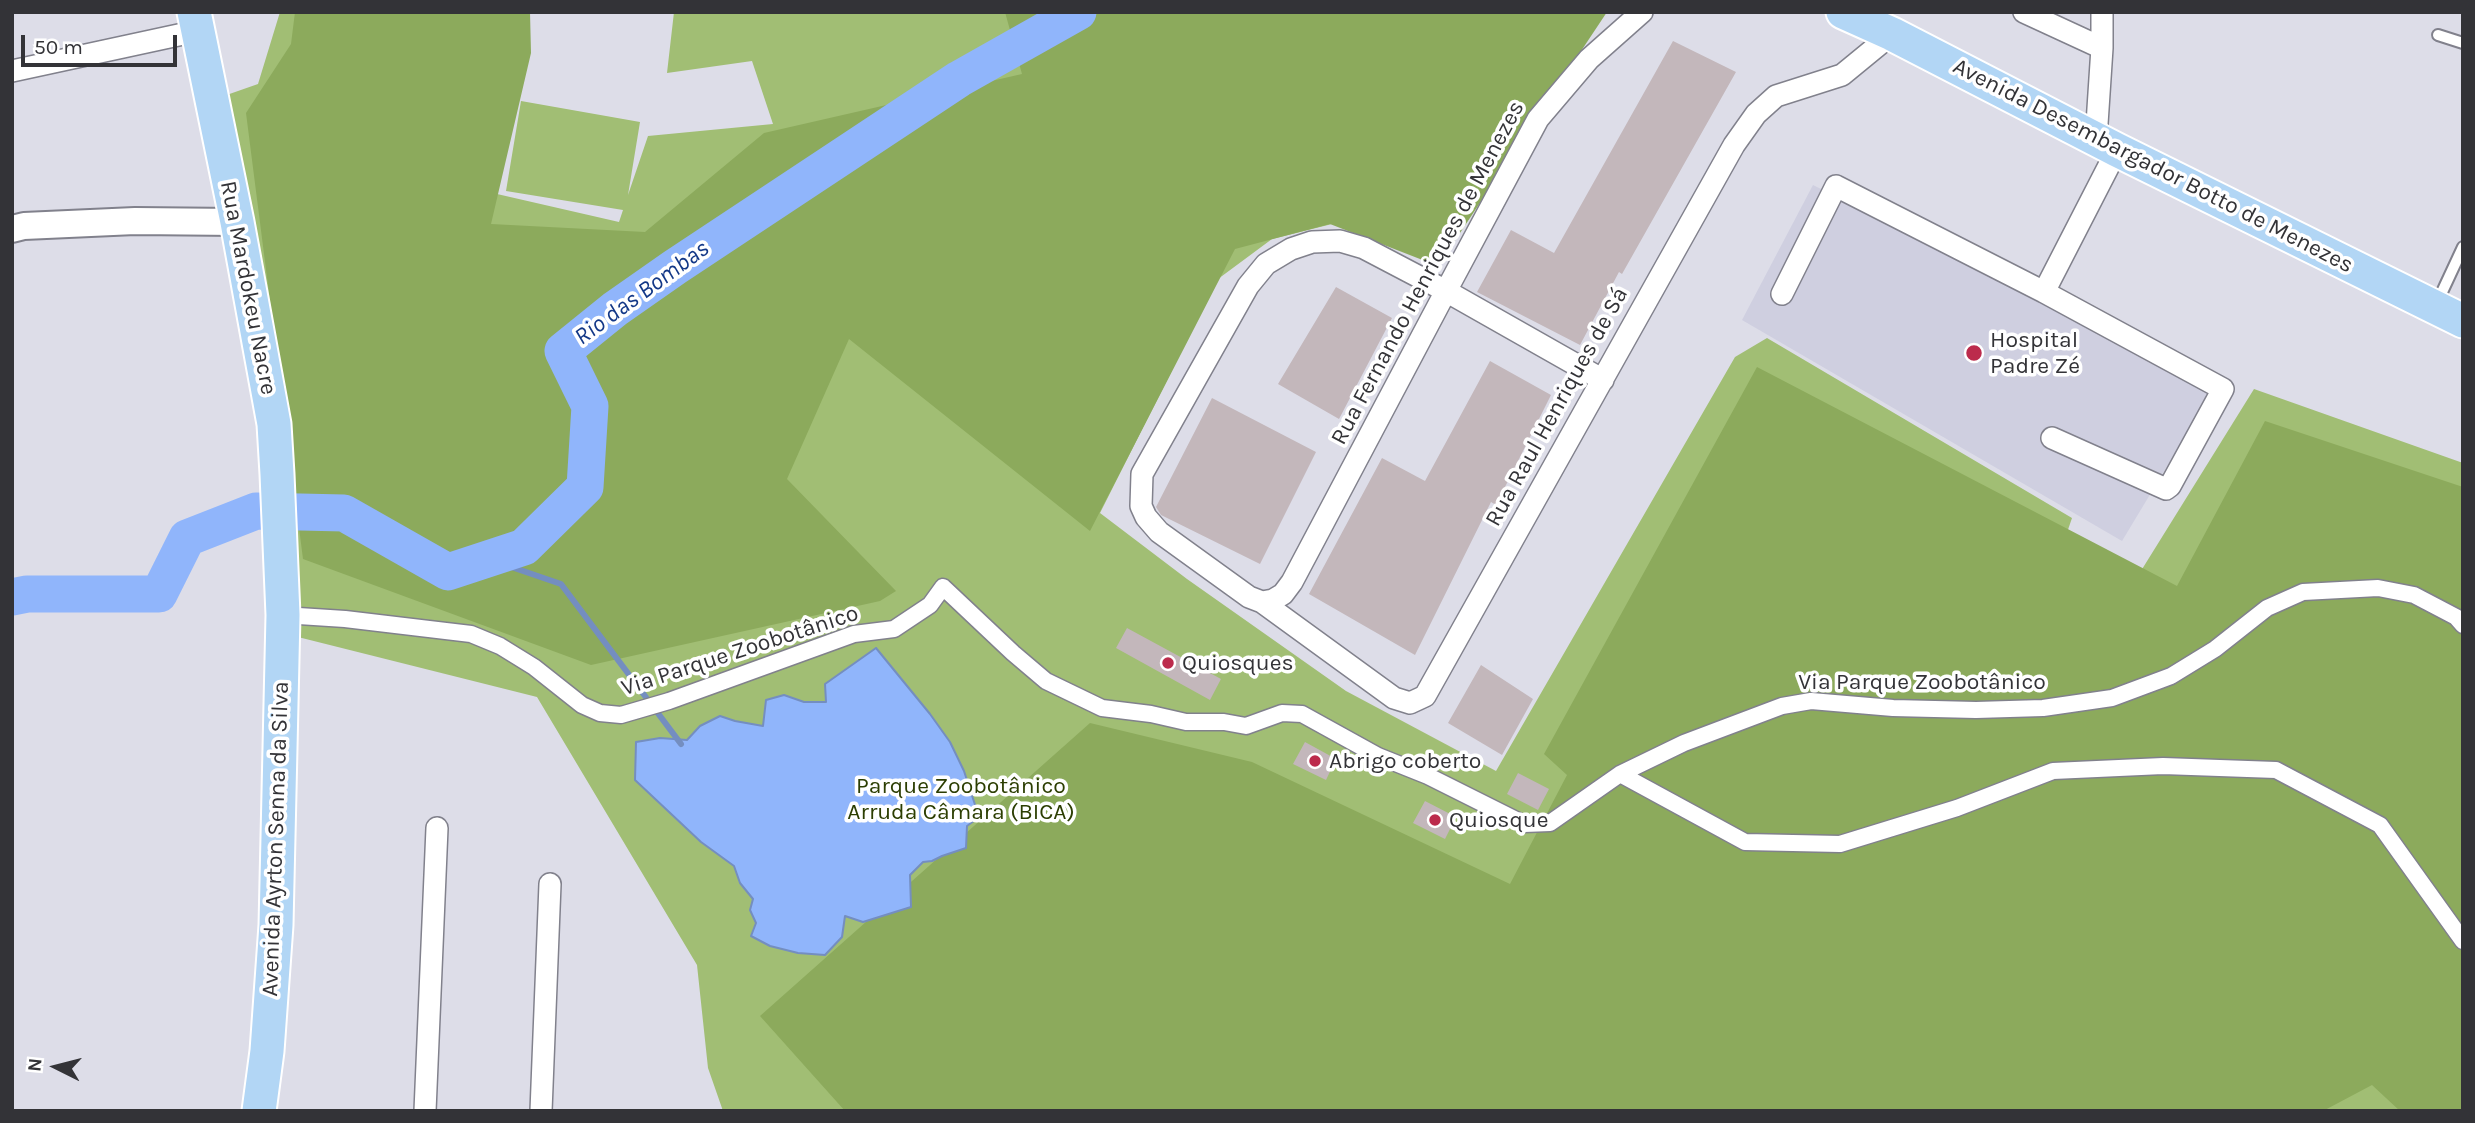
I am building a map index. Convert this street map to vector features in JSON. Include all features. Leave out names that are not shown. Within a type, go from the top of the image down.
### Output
[{"type":"main road","name":"Avenida Desembargador Botto de Menezes","points":[[1843,12],[1892,34],[2106,144],[2449,314]]},
{"type":"main road","name":"Rua Mardokeu Nacre","points":[[196,21],[274,424],[281,567]]},
{"type":"main road","name":"Avenida Ayrton Senna da Silva","points":[[259,1111],[267,1051],[276,925],[283,615],[281,567]]},
{"type":"street","name":"Rua Fernando Henriques de Menezes","points":[[1262,602],[1283,594],[1292,582],[1538,119],[1589,59],[1642,12]]},
{"type":"street","points":[[2024,12],[2102,47]]},
{"type":"street","points":[[2044,292],[2106,144],[2102,12]]},
{"type":"street","points":[[14,64],[196,21]]},
{"type":"street","name":"Rua Raul Henriques de Sá","points":[[1603,380],[1364,248],[1339,241],[1312,242],[1291,249],[1266,264],[1248,286],[1142,474],[1141,506],[1146,517],[1159,531],[1394,698],[1410,703],[1424,696],[1603,380],[1734,145],[1756,114],[1776,96],[1842,75],[1892,34]]},
{"type":"street","points":[[1782,294],[1836,186],[2044,292],[2223,389],[2166,489],[2052,438]]},
{"type":"street","points":[[12,229],[24,226],[135,221],[237,222]]},
{"type":"street","name":"Via Parque Zoobotânico","points":[[283,615],[345,619],[471,634],[500,646],[534,667],[582,705],[600,713],[621,715],[669,701],[855,634],[894,629],[930,605],[943,587],[1046,681],[1102,708],[1151,714],[1186,722],[1224,722],[1246,726],[1282,713],[1302,714],[1378,757],[1428,776],[1524,824],[1549,824],[1620,774],[1684,743],[1782,706],[1811,701],[1893,708],[1976,710],[2043,708],[2112,698],[2171,676],[2215,649],[2267,608],[2303,593],[2378,588],[2414,596],[2455,617],[2463,625]]},
{"type":"street","points":[[1620,774],[1745,842],[1840,844],[1957,808],[2053,771],[2163,766],[2276,770],[2380,825],[2463,941]]},
{"type":"street","points":[[425,1111],[437,828]]},
{"type":"street","points":[[541,1111],[550,884]]},
{"type":"lane","points":[[2438,35],[2463,43]]},
{"type":"lane","points":[[2449,314],[2463,247]]},
{"type":"shaded area","name":"Hospital Padre Zé","points":[[1813,185],[2216,385],[2122,541],[1742,320]]},
{"type":"green space","name":"Parque Zoobotânico Arruda Câmara (BICA)","points":[[280,12],[520,12],[497,194],[619,222],[623,210],[506,191],[521,101],[640,122],[628,195],[648,136],[773,124],[752,61],[667,73],[674,12],[1578,12],[1344,221],[1272,239],[1218,279],[1100,513],[1187,579],[1346,691],[1496,771],[1735,357],[1767,338],[2072,518],[2050,582],[2103,632],[2254,389],[2463,463],[2463,1111],[723,1111],[708,1068],[697,965],[537,697],[274,631],[281,453],[218,98],[258,84]]},
{"type":"green space","points":[[295,12],[530,12],[531,53],[491,224],[645,232],[764,133],[1022,74],[1005,12],[1607,12],[1438,266],[1330,224],[1235,249],[1090,531],[849,339],[787,479],[896,591],[880,601],[591,665],[303,559],[246,113],[291,44]]},
{"type":"green space","name":"Parque Zoobotânico Arruda Câmara (BICA)","points":[[1757,367],[2177,586],[2265,421],[2463,487],[2463,1111],[2400,1111],[2372,1085],[2323,1111],[845,1111],[760,1016],[1090,723],[1252,762],[1510,884],[1567,775],[1544,754]]},
{"type":"water","points":[[876,648],[950,742],[964,771],[979,817],[967,826],[966,848],[923,862],[910,875],[911,907],[863,922],[845,916],[842,937],[825,955],[798,953],[770,946],[751,936],[756,923],[750,910],[753,899],[740,883],[734,866],[701,842],[635,780],[636,742],[660,738],[687,740],[700,726],[720,716],[763,726],[766,700],[784,695],[804,702],[826,702],[825,684]]},
{"type":"building","points":[[1673,41],[1736,72],[1622,274],[1619,272],[1580,345],[1477,292],[1511,230],[1554,253]]},
{"type":"building","points":[[1336,287],[1392,318],[1339,419],[1278,384]]},
{"type":"building","points":[[1490,361],[1551,395],[1496,505],[1491,502],[1415,655],[1309,594],[1382,458],[1425,481]]},
{"type":"building","points":[[1212,398],[1316,452],[1260,564],[1161,515],[1156,507]]},
{"type":"building","name":"Quiosques","points":[[1127,628],[1221,679],[1210,700],[1116,648]]},
{"type":"building","points":[[1481,665],[1533,699],[1502,755],[1448,723]]},
{"type":"building","name":"Abrigo coberto","points":[[1305,742],[1336,759],[1326,780],[1293,764]]},
{"type":"building","points":[[1518,773],[1549,789],[1538,810],[1507,794]]},
{"type":"building","name":"Quiosque","points":[[1425,801],[1456,817],[1445,839],[1413,823]]},
{"type":"waterway","name":"Rio das Bombas","points":[[12,597],[27,594],[159,594],[187,538],[256,511],[344,513],[448,572],[524,547],[585,487],[590,406],[563,351],[615,309],[675,267],[959,79],[1078,12]]},
{"type":"waterway","points":[[488,559],[561,584],[681,744]]},
{"type":"place","name":"Hospital Padre Zé","points":[[1974,353]]},
{"type":"place","name":"Quiosques","points":[[1168,663]]},
{"type":"place","name":"Abrigo coberto","points":[[1315,761]]},
{"type":"place","name":"Quiosque","points":[[1435,820]]}]
